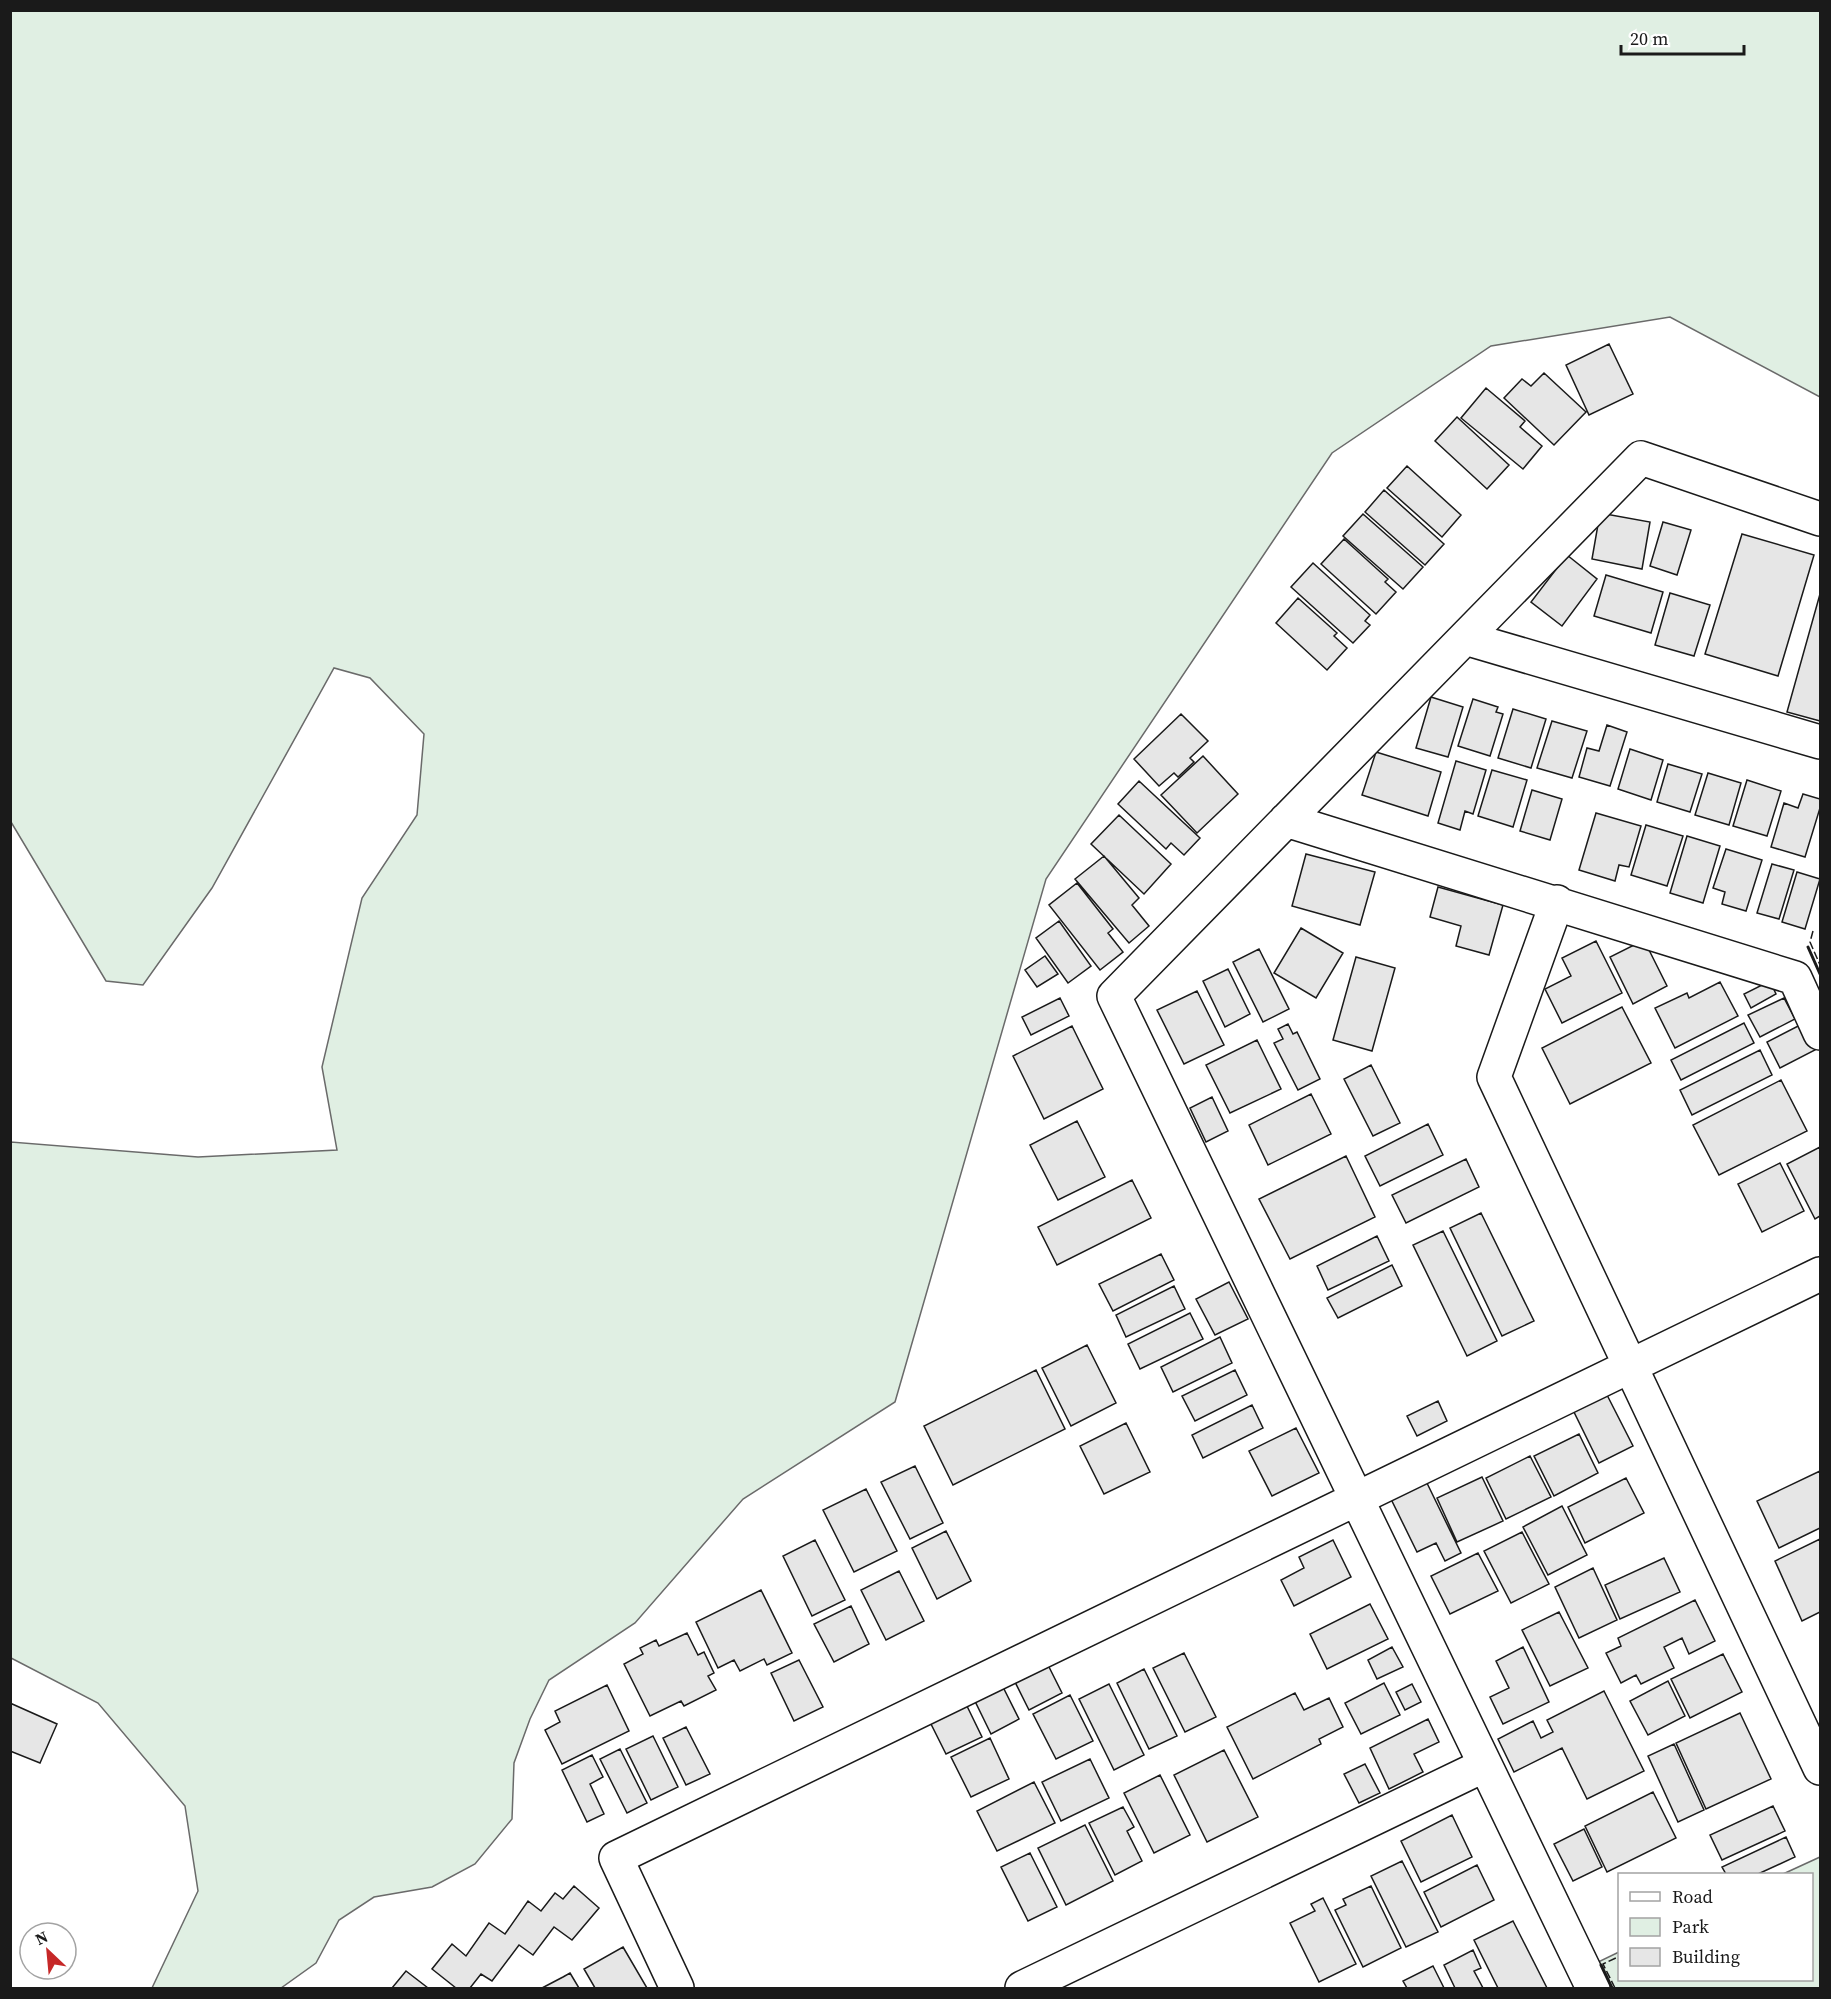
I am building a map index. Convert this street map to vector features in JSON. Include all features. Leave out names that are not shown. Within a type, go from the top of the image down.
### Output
[{"type":"street","points":[[1593,1989],[1114,996],[1641,458],[1821,519]]},
{"type":"street","points":[[1465,638],[1821,742]]},
{"type":"street","points":[[1286,820],[1557,902],[1795,978],[1821,1033]]},
{"type":"street","points":[[1557,902],[1494,1077],[1632,1364],[1821,1768]]},
{"type":"street","points":[[677,1989],[616,1857],[1821,1274]]},
{"type":"street","points":[[1022,1989],[1485,1765]]},
{"type":"green space","points":[[11,10],[1820,11],[1820,397],[1670,317],[1491,346],[1332,453],[1046,879],[895,1402],[743,1499],[635,1623],[549,1680],[530,1719],[514,1763],[512,1819],[475,1864],[432,1887],[374,1897],[339,1920],[316,1963],[281,1988],[152,1988],[198,1891],[185,1806],[98,1703],[11,1658],[11,1142],[198,1157],[337,1150],[322,1067],[362,898],[417,815],[424,734],[370,678],[334,668],[212,888],[143,985],[106,981],[11,822]]},
{"type":"green space","points":[[1820,1857],[1820,1988],[1609,1988],[1596,1963],[1618,1952],[1618,1981],[1813,1981],[1813,1873],[1785,1873]]},
{"type":"building","points":[[1609,344],[1633,394],[1589,415],[1566,365]]},
{"type":"building","points":[[1544,373],[1586,412],[1554,445],[1504,398],[1522,379],[1531,386]]},
{"type":"building","points":[[1486,388],[1525,421],[1520,427],[1542,446],[1523,469],[1461,418]]},
{"type":"building","points":[[1457,417],[1509,465],[1487,489],[1435,441]]},
{"type":"building","points":[[1407,466],[1461,515],[1442,537],[1387,488]]},
{"type":"building","points":[[1384,490],[1444,544],[1425,565],[1365,512]]},
{"type":"building","points":[[1600,513],[1650,522],[1642,569],[1592,559]]},
{"type":"building","points":[[1363,514],[1423,567],[1403,589],[1343,536]]},
{"type":"building","points":[[1663,522],[1691,530],[1677,575],[1650,566]]},
{"type":"building","points":[[1742,534],[1814,555],[1778,676],[1705,654]]},
{"type":"building","points":[[1344,539],[1388,579],[1385,582],[1396,592],[1376,614],[1321,564]]},
{"type":"building","points":[[1567,555],[1597,579],[1562,626],[1531,602]]},
{"type":"building","points":[[1313,563],[1370,615],[1365,621],[1370,625],[1353,643],[1291,587]]},
{"type":"building","points":[[1606,575],[1663,592],[1651,633],[1594,616]]},
{"type":"building","points":[[1670,593],[1710,605],[1694,656],[1655,645]]},
{"type":"building","points":[[1820,594],[1820,721],[1787,712]]},
{"type":"building","points":[[1298,598],[1337,633],[1334,636],[1347,648],[1327,670],[1276,623]]},
{"type":"building","points":[[1431,697],[1463,707],[1448,757],[1416,748]]},
{"type":"building","points":[[1473,699],[1498,707],[1496,712],[1503,714],[1490,756],[1458,746]]},
{"type":"building","points":[[1513,709],[1546,719],[1531,768],[1498,758]]},
{"type":"building","points":[[1181,714],[1208,741],[1190,758],[1194,762],[1178,777],[1174,773],[1159,786],[1134,759]]},
{"type":"building","points":[[1552,721],[1587,731],[1572,778],[1537,768]]},
{"type":"building","points":[[1607,725],[1627,732],[1610,786],[1579,777],[1587,748],[1599,751]]},
{"type":"building","points":[[1630,749],[1663,760],[1651,800],[1618,789]]},
{"type":"building","points":[[1376,752],[1441,772],[1428,816],[1362,795]]},
{"type":"building","points":[[1203,756],[1238,794],[1197,833],[1161,795]]},
{"type":"building","points":[[1456,761],[1486,770],[1473,814],[1465,811],[1460,830],[1438,823]]},
{"type":"building","points":[[1668,764],[1702,774],[1690,812],[1657,802]]},
{"type":"building","points":[[1492,770],[1527,780],[1513,827],[1478,816]]},
{"type":"building","points":[[1708,773],[1741,783],[1729,825],[1695,815]]},
{"type":"building","points":[[1747,780],[1781,791],[1767,836],[1733,826]]},
{"type":"building","points":[[1139,781],[1200,838],[1184,855],[1171,843],[1166,849],[1118,804]]},
{"type":"building","points":[[1532,790],[1562,799],[1550,840],[1520,831]]},
{"type":"building","points":[[1803,794],[1820,799],[1820,808],[1805,857],[1771,847],[1784,803],[1798,808]]},
{"type":"building","points":[[1596,813],[1641,826],[1629,867],[1619,865],[1615,881],[1579,870]]},
{"type":"building","points":[[1119,815],[1171,864],[1144,894],[1091,844]]},
{"type":"building","points":[[1646,825],[1683,836],[1667,886],[1631,875]]},
{"type":"building","points":[[1687,836],[1720,846],[1703,903],[1670,893]]},
{"type":"building","points":[[1726,849],[1762,860],[1746,911],[1722,904],[1725,892],[1713,888]]},
{"type":"building","points":[[1306,854],[1375,872],[1360,925],[1292,906]]},
{"type":"building","points":[[1104,856],[1139,898],[1132,905],[1149,926],[1129,943],[1075,879]]},
{"type":"building","points":[[1772,864],[1794,870],[1779,919],[1757,913]]},
{"type":"building","points":[[1797,872],[1820,879],[1805,929],[1782,922]]},
{"type":"building","points":[[1077,883],[1113,929],[1108,933],[1123,952],[1100,970],[1049,905]]},
{"type":"building","points":[[1438,887],[1503,905],[1489,955],[1456,946],[1461,926],[1430,917]]},
{"type":"building","points":[[1059,921],[1091,966],[1068,983],[1036,938]]},
{"type":"building","points":[[1301,928],[1343,953],[1316,998],[1274,973]]},
{"type":"building","points":[[1644,940],[1667,986],[1633,1004],[1610,957]]},
{"type":"building","points":[[1596,941],[1622,993],[1562,1023],[1545,989],[1571,976],[1562,958]]},
{"type":"building","points":[[1259,949],[1289,1009],[1263,1022],[1233,962]]},
{"type":"building","points":[[1045,956],[1058,974],[1037,987],[1025,970]]},
{"type":"building","points":[[1356,957],[1395,968],[1372,1051],[1333,1040]]},
{"type":"building","points":[[1228,969],[1250,1014],[1225,1027],[1203,981]]},
{"type":"building","points":[[1770,981],[1776,994],[1751,1008],[1744,994]]},
{"type":"building","points":[[1720,982],[1738,1016],[1675,1048],[1655,1008],[1687,993],[1689,998]]},
{"type":"building","points":[[1197,991],[1224,1045],[1184,1064],[1157,1010]]},
{"type":"building","points":[[1060,998],[1069,1016],[1031,1035],[1022,1017]]},
{"type":"building","points":[[1784,998],[1795,1019],[1760,1037],[1748,1015]]},
{"type":"building","points":[[1622,1007],[1651,1063],[1570,1104],[1542,1048]]},
{"type":"building","points":[[1744,1023],[1754,1043],[1681,1080],[1671,1060]]},
{"type":"building","points":[[1288,1024],[1293,1034],[1297,1032],[1320,1079],[1298,1090],[1274,1043],[1283,1039],[1278,1029]]},
{"type":"building","points":[[1802,1024],[1815,1050],[1780,1068],[1767,1042]]},
{"type":"building","points":[[1072,1026],[1103,1089],[1044,1119],[1013,1056]]},
{"type":"building","points":[[1257,1040],[1281,1089],[1230,1113],[1206,1065]]},
{"type":"building","points":[[1760,1050],[1772,1075],[1692,1115],[1680,1090]]},
{"type":"building","points":[[1371,1065],[1400,1123],[1373,1136],[1344,1079]]},
{"type":"building","points":[[1781,1080],[1807,1131],[1719,1175],[1693,1125]]},
{"type":"building","points":[[1311,1094],[1331,1134],[1268,1165],[1249,1125]]},
{"type":"building","points":[[1212,1097],[1228,1131],[1206,1142],[1190,1108]]},
{"type":"building","points":[[1077,1121],[1105,1177],[1058,1200],[1030,1145]]},
{"type":"building","points":[[1428,1124],[1443,1155],[1380,1186],[1365,1156]]},
{"type":"building","points":[[1820,1147],[1820,1216],[1815,1219],[1787,1164]]},
{"type":"building","points":[[1346,1156],[1375,1217],[1290,1259],[1259,1199]]},
{"type":"building","points":[[1466,1159],[1479,1187],[1406,1223],[1392,1195]]},
{"type":"building","points":[[1780,1163],[1804,1211],[1762,1232],[1738,1184]]},
{"type":"building","points":[[1132,1180],[1151,1218],[1057,1265],[1038,1227]]},
{"type":"building","points":[[1481,1213],[1534,1321],[1502,1336],[1450,1228]]},
{"type":"building","points":[[1443,1231],[1497,1341],[1467,1356],[1413,1245]]},
{"type":"building","points":[[1377,1236],[1389,1261],[1328,1290],[1317,1266]]},
{"type":"building","points":[[1161,1254],[1174,1280],[1113,1311],[1099,1284]]},
{"type":"building","points":[[1392,1265],[1402,1286],[1338,1318],[1327,1298]]},
{"type":"building","points":[[1229,1282],[1248,1319],[1215,1335],[1196,1299]]},
{"type":"building","points":[[1174,1286],[1185,1309],[1126,1337],[1116,1315]]},
{"type":"building","points":[[1190,1313],[1203,1339],[1140,1369],[1128,1344]]},
{"type":"building","points":[[1220,1337],[1232,1363],[1173,1392],[1161,1367]]},
{"type":"building","points":[[1087,1345],[1116,1403],[1071,1426],[1042,1368]]},
{"type":"building","points":[[1036,1370],[1065,1429],[953,1485],[924,1426]]},
{"type":"building","points":[[1235,1370],[1247,1395],[1195,1421],[1182,1396]]},
{"type":"building","points":[[1606,1393],[1633,1446],[1599,1463],[1573,1410]]},
{"type":"building","points":[[1438,1401],[1447,1421],[1417,1436],[1407,1416]]},
{"type":"building","points":[[1252,1405],[1263,1428],[1203,1458],[1192,1435]]},
{"type":"building","points":[[1126,1423],[1150,1472],[1104,1494],[1080,1446]]},
{"type":"building","points":[[1296,1428],[1319,1473],[1272,1496],[1249,1451]]},
{"type":"building","points":[[1579,1434],[1598,1473],[1554,1496],[1534,1456]]},
{"type":"building","points":[[1530,1456],[1551,1497],[1506,1519],[1486,1478]]},
{"type":"building","points":[[915,1466],[943,1523],[910,1539],[881,1482]]},
{"type":"building","points":[[1820,1471],[1820,1528],[1779,1548],[1757,1501]]},
{"type":"building","points":[[1482,1477],[1503,1521],[1457,1542],[1437,1498]]},
{"type":"building","points":[[1626,1478],[1644,1513],[1585,1543],[1568,1507]]},
{"type":"building","points":[[1425,1479],[1461,1553],[1445,1561],[1436,1543],[1417,1552],[1390,1497]]},
{"type":"building","points":[[866,1489],[897,1551],[854,1572],[823,1510]]},
{"type":"building","points":[[1562,1506],[1587,1555],[1548,1575],[1523,1527]]},
{"type":"building","points":[[946,1531],[971,1581],[937,1599],[912,1548]]},
{"type":"building","points":[[1522,1532],[1549,1584],[1511,1603],[1484,1551]]},
{"type":"building","points":[[1820,1539],[1820,1612],[1802,1621],[1775,1561]]},
{"type":"building","points":[[815,1540],[845,1600],[812,1616],[783,1556]]},
{"type":"building","points":[[1333,1540],[1351,1577],[1294,1606],[1281,1580],[1304,1568],[1299,1557]]},
{"type":"building","points":[[1478,1553],[1498,1591],[1450,1614],[1431,1576]]},
{"type":"building","points":[[1664,1558],[1680,1592],[1620,1619],[1605,1585]]},
{"type":"building","points":[[1593,1568],[1617,1620],[1579,1638],[1555,1587]]},
{"type":"building","points":[[899,1571],[924,1621],[886,1640],[861,1590]]},
{"type":"building","points":[[761,1590],[792,1653],[767,1665],[764,1659],[740,1671],[734,1660],[718,1668],[696,1622]]},
{"type":"building","points":[[1695,1600],[1715,1641],[1689,1654],[1682,1638],[1664,1647],[1674,1668],[1641,1684],[1636,1675],[1621,1683],[1606,1653],[1621,1646],[1618,1638]]},
{"type":"building","points":[[1370,1604],[1388,1639],[1327,1669],[1310,1634]]},
{"type":"building","points":[[851,1606],[869,1644],[834,1662],[814,1624]]},
{"type":"building","points":[[1559,1612],[1588,1668],[1550,1686],[1522,1630]]},
{"type":"building","points":[[687,1633],[698,1655],[704,1652],[714,1673],[708,1676],[716,1690],[684,1706],[681,1701],[650,1716],[624,1664],[643,1654],[640,1648],[656,1640],[659,1646]]},
{"type":"building","points":[[1392,1647],[1403,1667],[1377,1679],[1368,1660]]},
{"type":"building","points":[[1523,1647],[1549,1702],[1503,1724],[1490,1697],[1509,1688],[1496,1661]]},
{"type":"building","points":[[1184,1653],[1216,1717],[1185,1732],[1153,1668]]},
{"type":"building","points":[[1723,1654],[1742,1692],[1690,1718],[1671,1679]]},
{"type":"building","points":[[1045,1659],[1062,1693],[1029,1710],[1012,1676]]},
{"type":"building","points":[[799,1660],[823,1707],[794,1721],[771,1673]]},
{"type":"building","points":[[1144,1669],[1177,1736],[1149,1749],[1117,1683]]},
{"type":"building","points":[[999,1679],[1019,1719],[991,1734],[971,1693]]},
{"type":"building","points":[[1668,1681],[1685,1716],[1648,1735],[1630,1701]]},
{"type":"building","points":[[1384,1683],[1400,1715],[1361,1734],[1345,1703]]},
{"type":"building","points":[[1109,1684],[1144,1755],[1114,1770],[1079,1699]]},
{"type":"building","points":[[1412,1684],[1421,1702],[1405,1710],[1396,1692]]},
{"type":"building","points":[[607,1685],[629,1731],[562,1764],[545,1730],[560,1722],[555,1711]]},
{"type":"building","points":[[1604,1691],[1644,1771],[1587,1799],[1562,1748],[1514,1772],[1498,1739],[1533,1721],[1541,1738],[1553,1732],[1547,1720]]},
{"type":"building","points":[[1295,1693],[1304,1710],[1329,1698],[1343,1727],[1319,1739],[1321,1744],[1253,1779],[1227,1727]]},
{"type":"building","points":[[1070,1695],[1093,1741],[1056,1759],[1033,1714]]},
{"type":"building","points":[[965,1702],[982,1737],[946,1754],[929,1720]]},
{"type":"building","points":[[10,1703],[57,1724],[40,1763],[10,1751]]},
{"type":"building","points":[[1740,1713],[1771,1779],[1706,1809],[1676,1743]]},
{"type":"building","points":[[1428,1719],[1439,1742],[1414,1754],[1423,1772],[1389,1789],[1370,1748]]},
{"type":"building","points":[[686,1727],[710,1774],[686,1785],[663,1738]]},
{"type":"building","points":[[653,1736],[678,1787],[651,1800],[626,1749]]},
{"type":"building","points":[[990,1738],[1009,1779],[971,1797],[951,1757]]},
{"type":"building","points":[[1674,1744],[1704,1810],[1678,1822],[1648,1756]]},
{"type":"building","points":[[620,1749],[647,1803],[627,1813],[600,1759]]},
{"type":"building","points":[[1224,1750],[1258,1817],[1207,1842],[1174,1775]]},
{"type":"building","points":[[592,1755],[603,1777],[590,1784],[604,1814],[587,1822],[562,1770]]},
{"type":"building","points":[[1090,1759],[1109,1798],[1061,1821],[1042,1782]]},
{"type":"building","points":[[1365,1764],[1380,1793],[1359,1803],[1344,1774]]},
{"type":"building","points":[[1160,1775],[1190,1835],[1154,1853],[1124,1793]]},
{"type":"building","points":[[1034,1782],[1055,1823],[997,1851],[977,1811]]},
{"type":"building","points":[[1653,1792],[1676,1838],[1607,1872],[1585,1826]]},
{"type":"building","points":[[1773,1806],[1785,1831],[1722,1860],[1710,1835]]},
{"type":"building","points":[[1123,1807],[1134,1827],[1127,1831],[1142,1861],[1115,1875],[1089,1823]]},
{"type":"building","points":[[1452,1815],[1472,1857],[1421,1882],[1401,1841]]},
{"type":"building","points":[[1085,1825],[1113,1881],[1066,1905],[1038,1848]]},
{"type":"building","points":[[1584,1829],[1602,1867],[1573,1881],[1554,1844]]},
{"type":"building","points":[[1786,1837],[1795,1857],[1760,1873],[1725,1873],[1722,1867]]},
{"type":"building","points":[[1030,1853],[1057,1907],[1028,1921],[1001,1867]]},
{"type":"building","points":[[1402,1861],[1438,1932],[1406,1947],[1371,1876]]},
{"type":"building","points":[[1477,1865],[1494,1900],[1441,1927],[1424,1892]]},
{"type":"building","points":[[574,1886],[599,1908],[572,1940],[554,1927],[533,1955],[519,1945],[492,1981],[481,1974],[470,1988],[456,1988],[432,1969],[452,1944],[466,1956],[489,1923],[505,1934],[528,1901],[541,1911],[555,1893],[563,1899]]},
{"type":"building","points":[[1371,1886],[1401,1948],[1363,1967],[1335,1910],[1346,1905],[1343,1899]]},
{"type":"building","points":[[1323,1898],[1356,1964],[1319,1982],[1290,1923],[1315,1911],[1311,1904]]},
{"type":"building","points":[[1513,1921],[1547,1988],[1498,1988],[1474,1940]]},
{"type":"building","points":[[623,1947],[647,1988],[595,1988],[584,1969]]},
{"type":"building","points":[[1473,1950],[1481,1968],[1474,1971],[1483,1988],[1455,1988],[1444,1965]]},
{"type":"building","points":[[1433,1966],[1444,1988],[1407,1988],[1403,1981]]},
{"type":"building","points":[[406,1971],[428,1988],[392,1988]]},
{"type":"building","points":[[570,1973],[579,1988],[542,1988],[563,1977]]},
{"type":"fence","points":[[1813,931],[1810,942],[1820,965]]},
{"type":"fence","points":[[1615,1988],[1603,1964],[1618,1957]]},
{"type":"wall","points":[[1808,947],[1820,974]]},
{"type":"wall","points":[[1601,1965],[1612,1988]]}]
